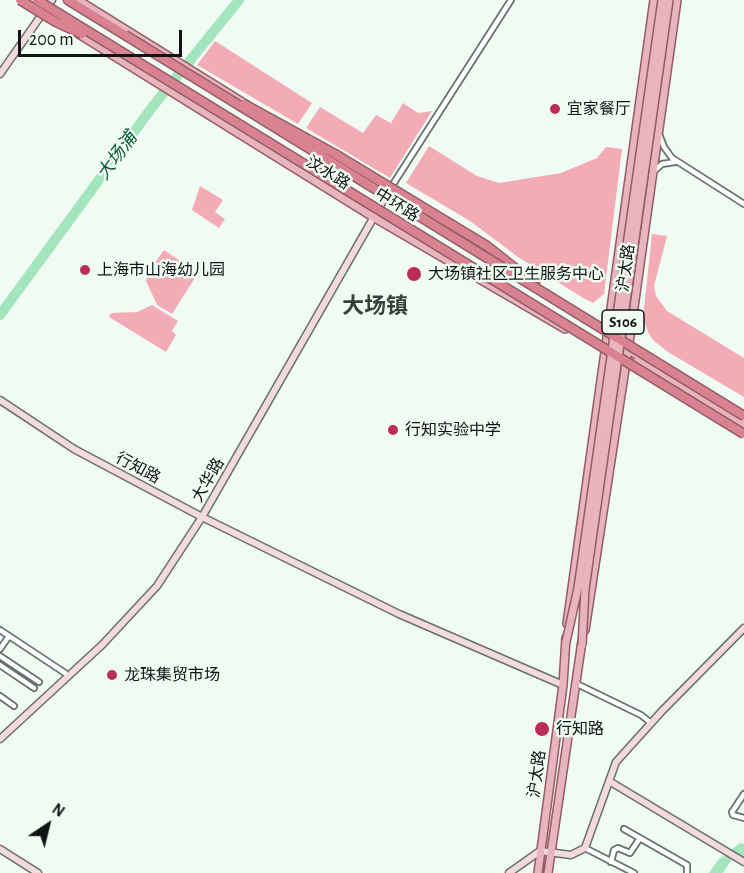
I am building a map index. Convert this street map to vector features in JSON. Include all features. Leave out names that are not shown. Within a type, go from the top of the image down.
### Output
[{"type":"highway","points":[[22,0],[56,22],[108,45]]},
{"type":"highway","name":"中环路","points":[[37,0],[744,435]]},
{"type":"highway","name":"中环路","points":[[68,0],[744,415]]},
{"type":"highway","points":[[188,75],[294,130],[487,246],[540,288]]},
{"type":"main road","name":"汶水路","points":[[22,0],[373,216],[744,435]]},
{"type":"main road","name":"汶水路","points":[[78,0],[609,330],[628,350],[692,395],[744,427]]},
{"type":"main road","name":"沪太路","points":[[538,873],[563,685],[571,587],[654,0]]},
{"type":"main road","name":"沪太路","points":[[566,642],[578,588],[662,0]]},
{"type":"main road","name":"沪太路","points":[[582,645],[585,589],[669,0]]},
{"type":"main road","name":"沪太路","points":[[548,873],[575,683],[593,590],[677,0]]},
{"type":"main road","name":"汶水路","points":[[628,350],[744,415]]},
{"type":"main road","name":"汶水路","points":[[628,350],[744,421]]},
{"type":"main road","points":[[692,395],[710,416]]},
{"type":"street","points":[[0,74],[52,0]]},
{"type":"street","points":[[387,194],[511,0]]},
{"type":"street","points":[[658,132],[666,151],[680,164],[744,204]]},
{"type":"street","points":[[653,173],[666,162],[680,164]]},
{"type":"street","name":"大华路","points":[[0,739],[129,618],[157,586],[202,517],[290,367],[387,194]]},
{"type":"street","name":"行知路","points":[[0,400],[74,449],[202,517],[399,614],[563,685]]},
{"type":"street","points":[[509,873],[540,851],[571,855],[585,848],[616,762],[651,723],[741,636],[744,628]]},
{"type":"street","points":[[0,630],[65,674]]},
{"type":"street","points":[[0,649],[9,636]]},
{"type":"street","points":[[0,656],[39,682]]},
{"type":"street","points":[[0,665],[34,688]]},
{"type":"street","points":[[575,683],[641,715],[651,723]]},
{"type":"street","points":[[0,696],[14,706]]},
{"type":"street","points":[[609,781],[744,862]]},
{"type":"street","points":[[744,794],[732,812],[733,815],[744,818]]},
{"type":"street","points":[[624,829],[687,865]]},
{"type":"street","points":[[611,862],[614,850],[618,848],[630,853],[640,838]]},
{"type":"street","points":[[585,848],[634,873]]},
{"type":"street","points":[[0,849],[38,873]]},
{"type":"street","points":[[687,865],[693,860]]},
{"type":"street","points":[[687,865],[687,873]]},
{"type":"shaded area","points":[[215,41],[312,103],[298,124],[197,65]]},
{"type":"shaded area","points":[[403,103],[418,113],[432,111],[390,178],[306,128],[320,107],[363,133],[376,115],[391,123]]},
{"type":"shaded area","points":[[429,146],[477,176],[499,183],[561,173],[597,158],[606,147],[622,149],[604,294],[593,303],[583,298],[518,257],[470,221],[406,183]]},
{"type":"shaded area","points":[[200,186],[223,200],[215,212],[225,219],[219,228],[192,210]]},
{"type":"shaded area","points":[[652,234],[667,236],[654,286],[656,296],[667,311],[744,358],[744,397],[668,352],[653,340],[648,332],[643,318]]},
{"type":"shaded area","points":[[164,250],[198,273],[172,314],[157,305],[146,281],[147,274]]},
{"type":"shaded area","points":[[152,305],[178,321],[172,331],[176,335],[166,352],[109,317],[111,313],[137,312]]},
{"type":"shaded area","points":[[740,843],[744,844],[744,857],[732,859],[723,873],[709,873],[718,860]]},
{"type":"waterway","name":"大场浦","points":[[0,315],[153,106],[239,0]]},
{"type":"place","name":"宜家餐厅","points":[[555,109]]},
{"type":"place","name":"上海市山海幼儿园","points":[[85,270]]},
{"type":"place","name":"大场镇社区卫生服务中心","points":[[414,274]]},
{"type":"place","name":"行知实验中学","points":[[393,430]]},
{"type":"place","name":"龙珠集贸市场","points":[[112,675]]},
{"type":"place","name":"行知路","points":[[542,729]]},
{"type":"district","name":"大场镇","points":[[375,306]]}]
